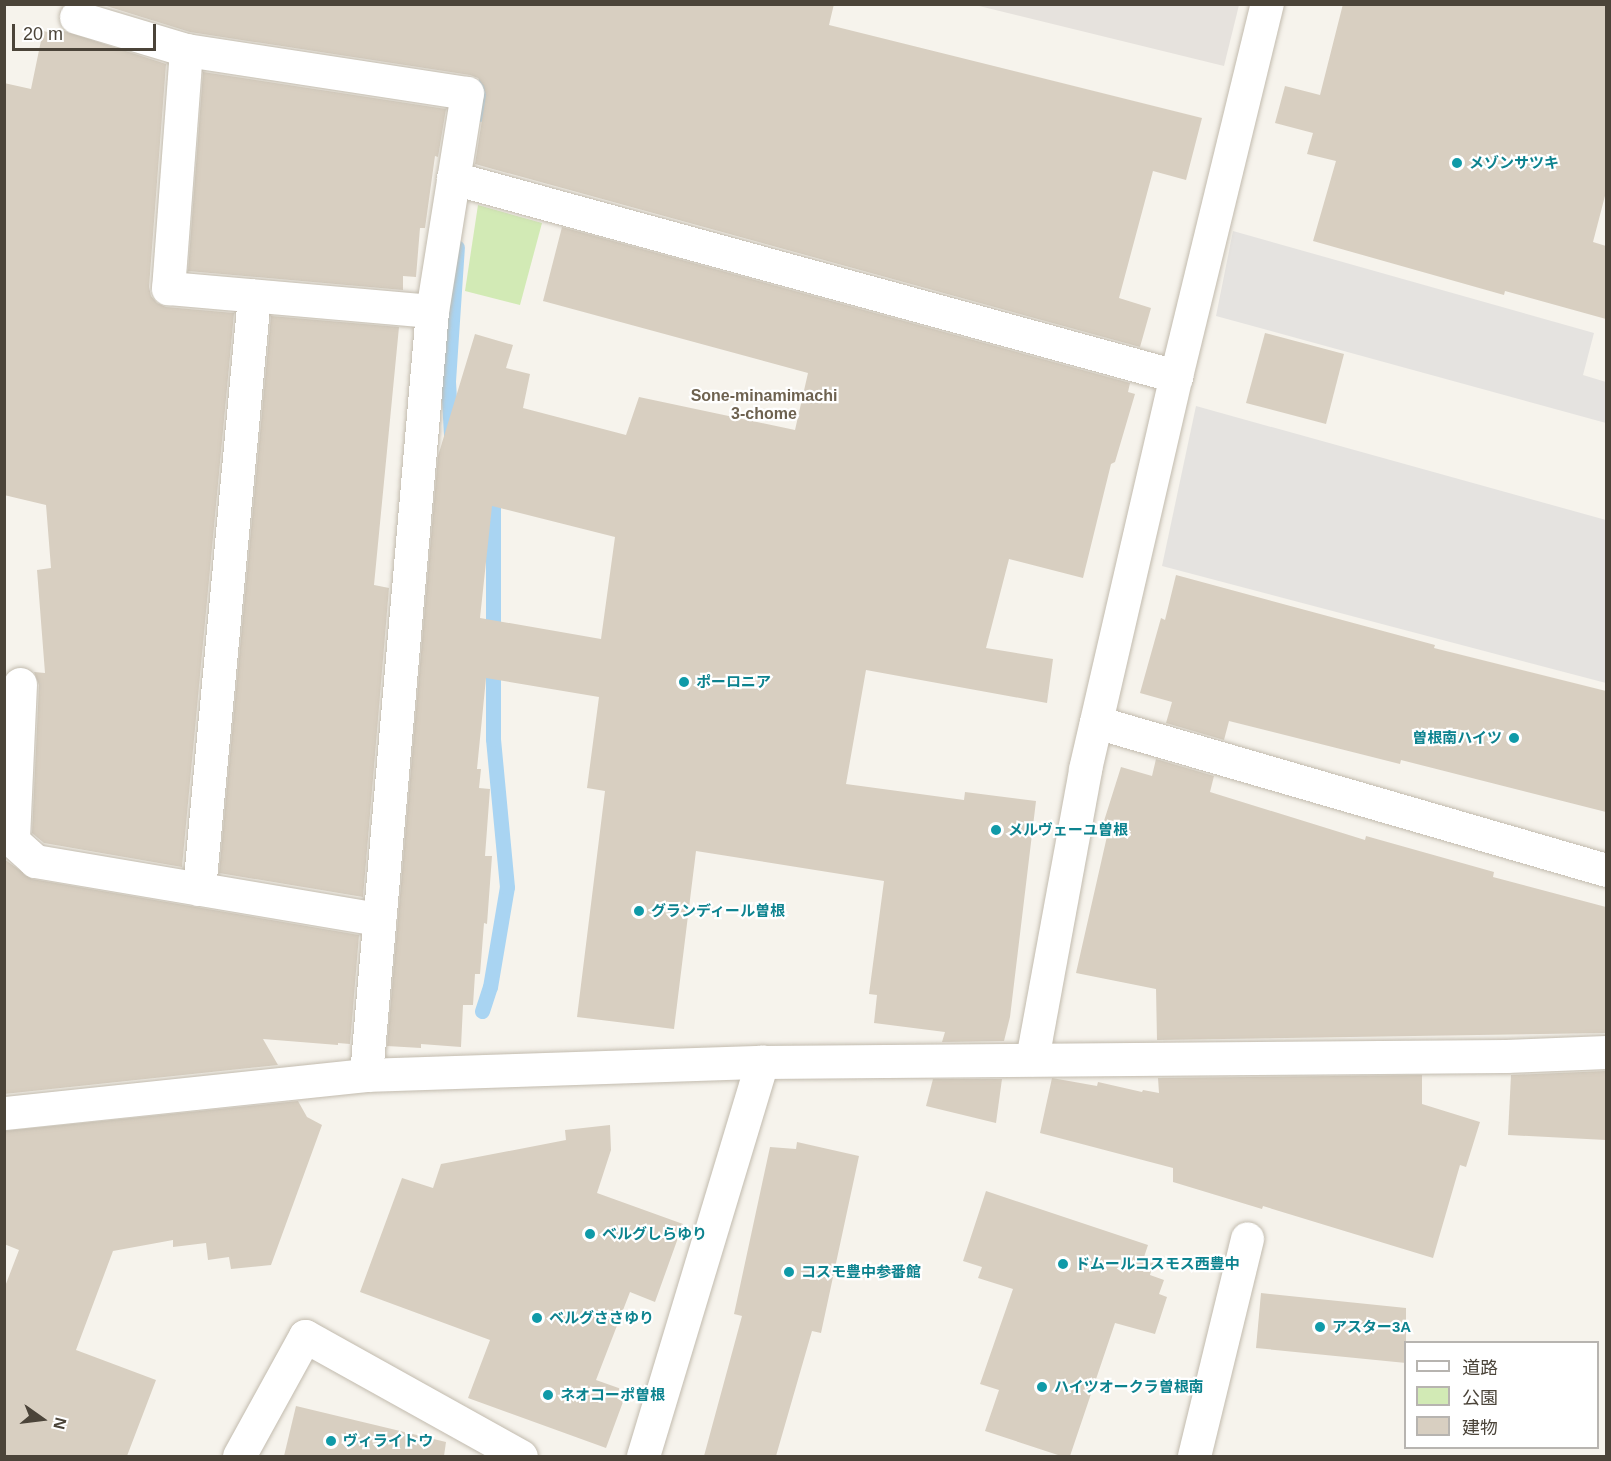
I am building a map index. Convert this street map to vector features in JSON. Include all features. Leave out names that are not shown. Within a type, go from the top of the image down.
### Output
[{"type":"street","points":[[1032,1059],[1096,722],[1176,376],[1267,4]]},
{"type":"street","points":[[76,16],[186,50],[467,93],[464,182],[432,311],[366,1075]]},
{"type":"street","points":[[186,50],[168,288],[432,311]]},
{"type":"street","points":[[464,182],[1176,376]]},
{"type":"street","points":[[199,889],[254,296]]},
{"type":"street","points":[[20,684],[13,841],[35,861],[379,919]]},
{"type":"street","points":[[1096,722],[1606,870]]},
{"type":"street","points":[[4,1113],[366,1075],[762,1062],[1506,1056],[1606,1052]]},
{"type":"street","points":[[643,1456],[762,1062]]},
{"type":"street","points":[[1194,1456],[1247,1238]]},
{"type":"street","points":[[239,1456],[305,1336],[521,1456]]},
{"type":"shaded area","points":[[975,5],[1239,5],[1224,66]]},
{"type":"shaded area","points":[[1233,231],[1594,333],[1583,375],[1606,382],[1606,423],[1216,316]]},
{"type":"shaded area","points":[[1196,406],[1606,520],[1606,683],[1162,566]]},
{"type":"green space","points":[[478,205],[542,223],[520,305],[465,291]]},
{"type":"building","points":[[100,4],[834,4],[829,25],[1202,118],[1186,180],[1153,171],[1119,298],[1151,308],[1140,347],[475,164],[486,95],[484,86],[478,78],[470,75],[190,32]]},
{"type":"building","points":[[1343,4],[1606,4],[1606,192],[1593,242],[1606,246],[1606,319],[1505,291],[1504,295],[1313,241],[1336,161],[1307,154],[1313,133],[1275,123],[1285,86],[1320,95]]},
{"type":"building","points":[[43,31],[63,35],[64,31],[166,64],[149,287],[151,296],[157,303],[166,307],[234,313],[182,867],[44,843],[32,833],[39,685],[34,672],[45,673],[37,570],[51,568],[46,505],[4,495],[4,83],[31,89]]},
{"type":"building","points":[[203,72],[446,109],[438,157],[435,156],[425,228],[420,228],[416,277],[403,276],[403,290],[188,271]]},
{"type":"building","points":[[562,227],[1130,383],[1128,392],[1135,394],[1115,462],[1111,464],[1083,578],[1009,559],[986,648],[1053,659],[1047,703],[866,670],[846,784],[964,800],[965,792],[1036,801],[1010,1017],[1004,1041],[942,1042],[945,1032],[874,1023],[877,995],[869,994],[884,881],[696,851],[674,1029],[577,1017],[605,791],[587,788],[599,697],[486,678],[477,769],[481,769],[479,788],[490,789],[485,856],[492,856],[487,924],[484,923],[480,974],[475,974],[473,1005],[463,1005],[461,1047],[421,1044],[421,1048],[387,1046],[438,456],[475,334],[513,345],[506,368],[530,374],[523,408],[626,435],[639,397],[795,430],[808,373],[543,301]],"holes":[[[492,506],[615,537],[601,639],[480,618]]]},
{"type":"building","points":[[271,316],[399,327],[374,585],[389,588],[363,897],[219,873]]},
{"type":"building","points":[[1265,333],[1344,354],[1326,424],[1246,403]]},
{"type":"building","points":[[1176,575],[1435,645],[1434,648],[1606,691],[1606,812],[1401,760],[1400,764],[1229,721],[1224,740],[1166,723],[1172,702],[1140,693],[1161,618],[1165,620]]},
{"type":"building","points":[[1156,759],[1214,776],[1210,792],[1365,840],[1366,836],[1494,872],[1493,877],[1606,907],[1606,1033],[1157,1040],[1156,989],[1076,973],[1110,823],[1104,821],[1121,767],[1152,776]]},
{"type":"building","points":[[4,859],[32,879],[359,935],[350,1044],[263,1039],[278,1065],[4,1094]]},
{"type":"building","points":[[1606,1071],[1606,1140],[1508,1135],[1511,1075]]},
{"type":"building","points":[[1422,1075],[1422,1104],[1480,1122],[1466,1167],[1460,1165],[1433,1258],[1263,1206],[1262,1209],[1173,1182],[1173,1168],[1040,1133],[1052,1078],[1097,1086],[1098,1082],[1142,1092],[1143,1090],[1159,1093],[1158,1078]]},
{"type":"building","points":[[933,1079],[1002,1079],[996,1123],[926,1106]]},
{"type":"building","points":[[298,1101],[307,1117],[322,1125],[271,1265],[231,1269],[229,1257],[208,1260],[206,1243],[173,1247],[173,1240],[113,1251],[76,1350],[156,1380],[127,1456],[4,1456],[4,1289],[19,1250],[4,1244],[4,1131]]},
{"type":"building","points":[[610,1125],[611,1150],[597,1193],[683,1224],[655,1302],[630,1292],[596,1380],[627,1391],[606,1448],[468,1398],[490,1340],[360,1292],[402,1178],[433,1188],[441,1164],[566,1140],[565,1130]]},
{"type":"building","name":"コスモ豊中参番館","points":[[797,1142],[859,1156],[821,1333],[812,1331],[776,1456],[704,1456],[742,1316],[734,1314],[770,1147],[796,1149]]},
{"type":"building","points":[[986,1191],[1148,1245],[1144,1257],[1154,1260],[1150,1275],[1164,1280],[1159,1294],[1167,1297],[1155,1334],[1115,1323],[1070,1456],[1061,1456],[985,1431],[999,1390],[980,1384],[1013,1289],[978,1278],[982,1267],[963,1261]]},
{"type":"building","name":"アスター3A","points":[[1261,1293],[1406,1308],[1404,1363],[1256,1348]]},
{"type":"building","name":"ヴィライトウ","points":[[296,1406],[446,1442],[444,1456],[284,1456]]},
{"type":"waterway","points":[[480,114],[488,67]]},
{"type":"waterway","points":[[451,435],[448,381],[457,247]]},
{"type":"waterway","points":[[482,1011],[490,987],[507,887],[493,739],[493,495],[486,490]]},
{"type":"place","name":"メゾンサツキ","points":[[1457,163]]},
{"type":"place","name":"ポーロニア","points":[[684,682]]},
{"type":"place","name":"曽根南ハイツ","points":[[1514,738]]},
{"type":"place","name":"メルヴェーユ曽根","points":[[996,830]]},
{"type":"place","name":"グランディール曽根","points":[[639,911]]},
{"type":"place","name":"ベルグしらゆり","points":[[590,1234]]},
{"type":"place","name":"ドムールコスモス西豊中","points":[[1063,1264]]},
{"type":"place","name":"コスモ豊中参番館","points":[[789,1272]]},
{"type":"place","name":"ベルグささゆり","points":[[537,1318]]},
{"type":"place","name":"アスター3A","points":[[1320,1327]]},
{"type":"place","name":"ハイツオークラ曽根南","points":[[1042,1387]]},
{"type":"place","name":"ネオコーポ曽根","points":[[548,1395]]},
{"type":"place","name":"ヴィライトウ","points":[[331,1441]]},
{"type":"district","name":"Sone-minamimachi 3-chome","points":[[764,405]]}]
